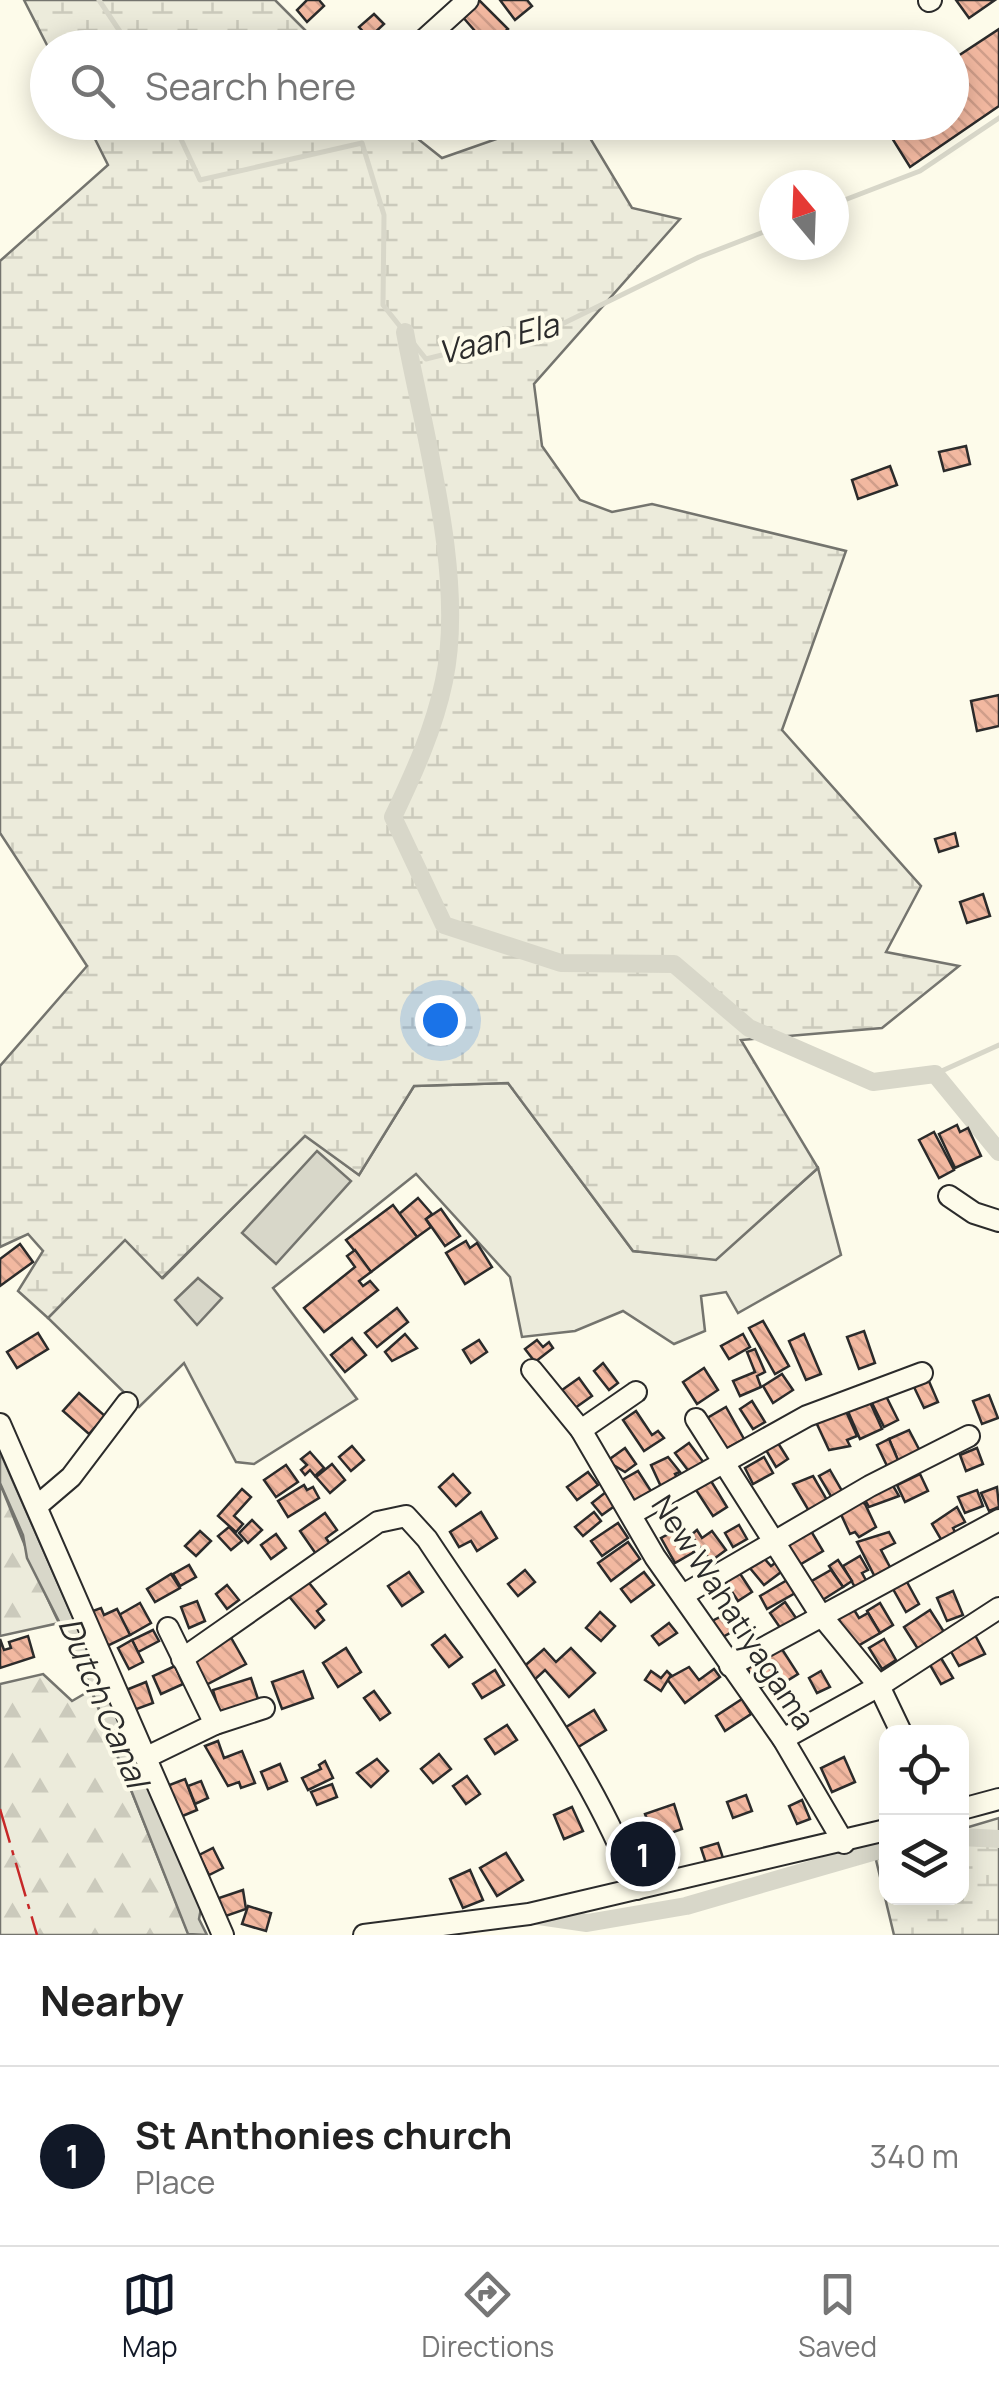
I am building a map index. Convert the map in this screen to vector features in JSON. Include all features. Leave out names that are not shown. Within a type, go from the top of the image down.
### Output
[{"type":"street","points":[[435,30],[468,0]]},
{"type":"street","points":[[949,1196],[974,1213],[999,1221]]},
{"type":"street","name":"New Wahatiyagama","points":[[532,1370],[581,1430],[655,1557],[783,1738],[844,1843]]},
{"type":"street","points":[[632,1513],[808,1416],[922,1372]]},
{"type":"street","points":[[581,1430],[636,1392]]},
{"type":"street","points":[[37,1506],[71,1477],[127,1403]]},
{"type":"street","points":[[696,1419],[820,1614],[879,1686],[898,1725]]},
{"type":"street","points":[[0,1424],[223,1935]]},
{"type":"street","points":[[682,1595],[969,1436]]},
{"type":"street","points":[[182,1659],[348,1541],[378,1522],[406,1516],[427,1538],[557,1738],[610,1828],[638,1889]]},
{"type":"street","points":[[730,1666],[999,1520]]},
{"type":"street","points":[[783,1738],[879,1686],[999,1608]]},
{"type":"street","points":[[168,1628],[215,1724]]},
{"type":"street","points":[[147,1757],[215,1724],[264,1708]]},
{"type":"street","points":[[969,1807],[999,1800]]},
{"type":"street","points":[[364,1935],[529,1914],[879,1832]]},
{"type":"green space","points":[[24,0],[275,0],[305,30],[39,30]]},
{"type":"green space","points":[[96,140],[419,140],[442,158],[493,140],[591,140],[632,208],[680,219],[534,384],[542,446],[580,500],[612,512],[652,504],[846,551],[782,730],[921,886],[886,952],[959,966],[882,1028],[741,1040],[818,1168],[716,1260],[633,1251],[508,1083],[414,1086],[359,1175],[305,1136],[162,1278],[125,1240],[48,1318],[18,1291],[43,1251],[28,1234],[0,1247],[0,1066],[87,966],[0,833],[0,261],[108,165]]},
{"type":"green space","points":[[508,1083],[633,1251],[716,1259],[818,1168],[841,1255],[738,1313],[726,1292],[701,1296],[705,1331],[674,1344],[623,1311],[575,1331],[522,1337],[510,1277],[416,1174],[273,1288],[357,1399],[254,1464],[236,1462],[184,1363],[139,1407],[48,1318],[125,1239],[163,1278],[305,1135],[359,1175],[414,1086]]},
{"type":"green space","points":[[0,1483],[59,1623],[0,1636]]},
{"type":"green space","points":[[43,1674],[72,1701],[91,1690],[189,1935],[0,1935],[0,1684]]},
{"type":"green space","points":[[999,1818],[999,1935],[894,1935],[887,1905],[969,1905],[969,1827]]},
{"type":"water","points":[[317,1151],[351,1181],[276,1264],[242,1233]]},
{"type":"water","points":[[198,1278],[222,1298],[197,1325],[175,1300]]},
{"type":"water","name":"Dutch Canal","points":[[0,1452],[201,1908],[199,1919],[207,1935],[188,1934],[84,1671],[27,1558],[23,1535],[0,1483]]},
{"type":"building","points":[[307,0],[319,0],[324,6],[307,22],[297,10]]},
{"type":"building","points":[[479,0],[508,29],[474,30],[461,15]]},
{"type":"building","points":[[500,0],[527,0],[532,6],[515,20]]},
{"type":"building","points":[[956,0],[995,0],[969,18]]},
{"type":"building","points":[[374,14],[384,24],[378,30],[359,27]]},
{"type":"building","points":[[999,29],[999,106],[969,127],[969,49]]},
{"type":"building","points":[[893,140],[949,140],[910,167]]},
{"type":"building","points":[[966,446],[970,464],[944,471],[939,452]]},
{"type":"building","points":[[890,466],[897,485],[858,499],[852,480]]},
{"type":"building","points":[[999,695],[999,726],[977,731],[971,701]]},
{"type":"building","points":[[955,833],[958,846],[939,852],[935,839]]},
{"type":"building","points":[[983,894],[990,916],[967,923],[960,902]]},
{"type":"building","points":[[957,1125],[960,1132],[968,1128],[981,1156],[955,1168],[939,1134]]},
{"type":"building","points":[[934,1132],[954,1170],[939,1178],[919,1140]]},
{"type":"building","points":[[418,1198],[432,1214],[426,1219],[431,1227],[417,1237],[399,1214]]},
{"type":"building","points":[[393,1205],[417,1237],[371,1272],[346,1240]]},
{"type":"building","points":[[441,1209],[460,1236],[445,1246],[426,1219]]},
{"type":"building","points":[[466,1241],[470,1248],[477,1243],[492,1267],[465,1284],[446,1253]]},
{"type":"building","points":[[20,1244],[33,1262],[0,1286],[0,1259]]},
{"type":"building","points":[[355,1250],[371,1272],[359,1281],[363,1286],[370,1281],[378,1290],[324,1332],[304,1308],[355,1267],[347,1256]]},
{"type":"building","points":[[397,1308],[408,1322],[377,1347],[365,1333]]},
{"type":"building","points":[[763,1321],[789,1366],[775,1374],[749,1328]]},
{"type":"building","points":[[864,1331],[875,1363],[859,1369],[847,1337]]},
{"type":"building","points":[[38,1333],[48,1349],[17,1368],[7,1352]]},
{"type":"building","points":[[405,1334],[417,1348],[392,1361],[385,1352]]},
{"type":"building","points":[[743,1334],[750,1347],[729,1359],[721,1346]]},
{"type":"building","points":[[804,1334],[821,1374],[806,1380],[789,1341]]},
{"type":"building","points":[[352,1338],[366,1355],[345,1372],[331,1355]]},
{"type":"building","points":[[479,1340],[487,1352],[471,1363],[463,1350]]},
{"type":"building","points":[[537,1340],[543,1347],[549,1342],[553,1348],[535,1362],[525,1349]]},
{"type":"building","points":[[755,1349],[765,1372],[757,1376],[761,1387],[740,1396],[733,1381],[755,1372],[747,1352]]},
{"type":"building","points":[[603,1363],[618,1383],[609,1390],[594,1371]]},
{"type":"building","points":[[704,1368],[718,1390],[697,1404],[683,1382]]},
{"type":"building","points":[[782,1374],[793,1390],[773,1403],[763,1386]]},
{"type":"building","points":[[579,1378],[592,1396],[575,1408],[562,1390]]},
{"type":"building","points":[[928,1379],[938,1402],[924,1408],[913,1385]]},
{"type":"building","points":[[79,1393],[105,1416],[89,1434],[63,1411]]},
{"type":"building","points":[[989,1395],[998,1418],[982,1424],[973,1401]]},
{"type":"building","points":[[886,1396],[898,1420],[884,1427],[872,1403]]},
{"type":"building","points":[[869,1400],[882,1429],[860,1439],[847,1409]]},
{"type":"building","points":[[752,1401],[765,1422],[753,1429],[740,1409]]},
{"type":"building","points":[[726,1407],[744,1439],[720,1452],[702,1421]]},
{"type":"building","points":[[845,1409],[857,1436],[847,1440],[850,1446],[829,1450],[816,1422]]},
{"type":"building","points":[[636,1411],[652,1435],[658,1431],[664,1438],[644,1451],[623,1420]]},
{"type":"building","points":[[909,1430],[922,1455],[900,1465],[889,1439]]},
{"type":"building","points":[[889,1439],[900,1465],[889,1470],[877,1445]]},
{"type":"building","points":[[689,1443],[704,1463],[690,1473],[675,1453]]},
{"type":"building","points":[[778,1443],[788,1459],[776,1467],[766,1450]]},
{"type":"building","points":[[352,1446],[364,1460],[351,1471],[339,1457]]},
{"type":"building","points":[[625,1448],[636,1464],[625,1472],[607,1461]]},
{"type":"building","points":[[977,1448],[983,1464],[966,1471],[960,1455]]},
{"type":"building","points":[[310,1452],[324,1468],[315,1476],[310,1470],[305,1475],[301,1470],[307,1465],[301,1459]]},
{"type":"building","points":[[668,1457],[680,1472],[675,1474],[680,1483],[663,1491],[651,1465]]},
{"type":"building","points":[[764,1457],[773,1473],[753,1484],[745,1468]]},
{"type":"building","points":[[332,1464],[345,1480],[330,1493],[316,1477]]},
{"type":"building","points":[[286,1465],[298,1482],[276,1497],[264,1480]]},
{"type":"building","points":[[830,1470],[842,1491],[832,1498],[819,1476]]},
{"type":"building","points":[[638,1471],[651,1491],[635,1501],[622,1480]]},
{"type":"building","points":[[588,1472],[598,1485],[577,1500],[567,1487]]},
{"type":"building","points":[[453,1474],[470,1493],[456,1506],[439,1487]]},
{"type":"building","points":[[920,1474],[928,1491],[905,1502],[897,1485]]},
{"type":"building","points":[[813,1476],[827,1500],[809,1511],[793,1484]]},
{"type":"building","points":[[711,1481],[727,1507],[713,1516],[696,1490]]},
{"type":"building","points":[[892,1484],[899,1496],[869,1507],[864,1498]]},
{"type":"building","points":[[304,1485],[307,1490],[313,1487],[319,1498],[288,1517],[278,1501]]},
{"type":"building","points":[[997,1487],[999,1507],[989,1511],[981,1493]]},
{"type":"building","points":[[242,1489],[251,1497],[234,1516],[243,1524],[236,1532],[218,1516]]},
{"type":"building","points":[[977,1490],[983,1506],[965,1513],[958,1497]]},
{"type":"building","points":[[606,1492],[616,1505],[602,1515],[592,1503]]},
{"type":"building","points":[[859,1501],[865,1504],[876,1527],[859,1537],[855,1532],[850,1534],[839,1510]]},
{"type":"building","points":[[957,1507],[965,1522],[953,1528],[956,1534],[942,1541],[932,1524]]},
{"type":"building","points":[[481,1512],[497,1538],[477,1551],[471,1541],[459,1547],[450,1532]]},
{"type":"building","points":[[594,1512],[601,1521],[583,1536],[575,1527]]},
{"type":"building","points":[[325,1513],[337,1530],[326,1538],[330,1544],[316,1554],[300,1531]]},
{"type":"building","points":[[252,1520],[262,1530],[248,1543],[239,1533]]},
{"type":"building","points":[[618,1523],[628,1538],[602,1556],[591,1541]]},
{"type":"building","points":[[739,1525],[747,1539],[733,1547],[725,1533]]},
{"type":"building","points":[[808,1526],[823,1551],[796,1567],[784,1541]]},
{"type":"building","points":[[229,1527],[242,1541],[231,1550],[218,1536]]},
{"type":"building","points":[[680,1528],[694,1552],[675,1563],[661,1538]]},
{"type":"building","points":[[697,1530],[702,1538],[712,1531],[726,1550],[711,1561],[691,1535]]},
{"type":"building","points":[[200,1531],[211,1541],[196,1556],[185,1546]]},
{"type":"building","points":[[889,1532],[895,1543],[881,1550],[891,1569],[875,1577],[857,1542]]},
{"type":"building","points":[[276,1534],[286,1548],[271,1559],[261,1545]]},
{"type":"building","points":[[628,1542],[640,1559],[611,1581],[598,1563]]},
{"type":"building","points":[[860,1556],[868,1570],[862,1573],[867,1582],[856,1589],[843,1566]]},
{"type":"building","points":[[763,1557],[771,1566],[778,1561],[785,1569],[764,1585],[749,1567]]},
{"type":"building","points":[[838,1560],[852,1581],[843,1587],[829,1566]]},
{"type":"building","points":[[189,1565],[196,1577],[180,1586],[173,1574]]},
{"type":"building","points":[[737,1569],[752,1592],[738,1601],[723,1578]]},
{"type":"building","points":[[525,1570],[535,1582],[518,1596],[508,1584]]},
{"type":"building","points":[[831,1570],[843,1587],[821,1601],[810,1582]]},
{"type":"building","points":[[409,1572],[423,1592],[402,1606],[388,1586]]},
{"type":"building","points":[[644,1572],[654,1585],[631,1602],[621,1589]]},
{"type":"building","points":[[171,1574],[180,1588],[155,1602],[147,1589]]},
{"type":"building","points":[[306,1579],[326,1604],[317,1611],[324,1620],[315,1628],[287,1594]]},
{"type":"building","points":[[789,1579],[797,1592],[767,1609],[760,1596]]},
{"type":"building","points":[[907,1582],[919,1604],[906,1612],[893,1589]]},
{"type":"building","points":[[227,1585],[239,1600],[227,1609],[216,1594]]},
{"type":"building","points":[[953,1591],[963,1615],[947,1621],[937,1598]]},
{"type":"building","points":[[197,1601],[205,1621],[189,1628],[181,1607]]},
{"type":"building","points":[[785,1602],[796,1618],[781,1629],[770,1613]]},
{"type":"building","points":[[140,1603],[151,1623],[130,1635],[119,1615]]},
{"type":"building","points":[[880,1603],[893,1625],[880,1633],[867,1611]]},
{"type":"building","points":[[101,1608],[104,1615],[117,1609],[130,1635],[103,1648],[90,1612]]},
{"type":"building","points":[[853,1608],[859,1618],[868,1613],[880,1633],[856,1647],[837,1617]]},
{"type":"building","points":[[930,1610],[944,1632],[918,1649],[904,1627]]},
{"type":"building","points":[[600,1612],[615,1626],[601,1641],[586,1628]]},
{"type":"building","points":[[730,1612],[739,1628],[719,1639],[710,1622]]},
{"type":"building","points":[[669,1623],[677,1633],[659,1645],[652,1636]]},
{"type":"building","points":[[153,1630],[159,1641],[138,1652],[132,1640]]},
{"type":"building","points":[[229,1634],[246,1664],[202,1687],[186,1659]]},
{"type":"building","points":[[445,1635],[462,1657],[449,1667],[432,1645]]},
{"type":"building","points":[[975,1635],[985,1654],[959,1666],[949,1648]]},
{"type":"building","points":[[28,1636],[34,1657],[0,1668],[0,1639],[4,1650],[11,1648],[9,1642]]},
{"type":"building","points":[[884,1639],[896,1660],[882,1669],[869,1648]]},
{"type":"building","points":[[132,1640],[143,1662],[129,1669],[118,1648]]},
{"type":"building","points":[[778,1643],[798,1674],[782,1684],[762,1653]]},
{"type":"building","points":[[346,1648],[361,1672],[338,1687],[323,1663]]},
{"type":"building","points":[[571,1648],[595,1673],[569,1697],[545,1670],[531,1683],[520,1670],[544,1649],[556,1662]]},
{"type":"building","points":[[762,1653],[777,1678],[760,1688],[744,1664]]},
{"type":"building","points":[[941,1658],[953,1678],[941,1684],[930,1665]]},
{"type":"building","points":[[175,1666],[183,1684],[161,1694],[153,1676]]},
{"type":"building","points":[[689,1667],[699,1680],[714,1669],[720,1677],[685,1703],[667,1679]]},
{"type":"building","points":[[495,1670],[504,1685],[482,1698],[473,1684]]},
{"type":"building","points":[[303,1671],[313,1698],[282,1709],[272,1682]]},
{"type":"building","points":[[651,1671],[661,1678],[667,1671],[671,1675],[661,1691],[645,1680]]},
{"type":"building","points":[[821,1671],[830,1687],[817,1693],[809,1678]]},
{"type":"building","points":[[251,1678],[259,1702],[220,1714],[213,1690]]},
{"type":"building","points":[[146,1682],[153,1703],[134,1710],[126,1690]]},
{"type":"building","points":[[374,1691],[390,1713],[380,1720],[364,1698]]},
{"type":"building","points":[[742,1699],[751,1714],[725,1731],[716,1716]]},
{"type":"building","points":[[594,1710],[606,1730],[570,1752],[558,1732]]},
{"type":"building","points":[[507,1725],[517,1740],[495,1754],[485,1739]]},
{"type":"building","points":[[218,1741],[224,1758],[242,1751],[255,1783],[241,1788],[239,1782],[228,1786],[205,1746]]},
{"type":"building","points":[[439,1754],[451,1769],[433,1783],[421,1769]]},
{"type":"building","points":[[844,1757],[855,1782],[832,1792],[821,1768]]},
{"type":"building","points":[[377,1759],[388,1771],[371,1787],[357,1773]]},
{"type":"building","points":[[325,1761],[333,1778],[308,1790],[302,1778],[321,1769],[319,1765]]},
{"type":"building","points":[[280,1764],[287,1781],[268,1789],[261,1772]]},
{"type":"building","points":[[467,1776],[480,1794],[466,1804],[453,1786]]},
{"type":"building","points":[[185,1779],[197,1810],[180,1817],[167,1786]]},
{"type":"building","points":[[201,1781],[208,1798],[195,1804],[188,1786]]},
{"type":"building","points":[[332,1784],[337,1797],[317,1805],[311,1792]]},
{"type":"building","points":[[746,1795],[752,1811],[733,1818],[727,1802]]},
{"type":"building","points":[[802,1800],[810,1819],[797,1824],[789,1806]]},
{"type":"building","points":[[674,1804],[682,1829],[654,1839],[645,1814]]},
{"type":"building","points":[[572,1807],[583,1831],[564,1839],[554,1815]]},
{"type":"building","points":[[642,1820],[648,1836],[624,1845],[618,1829]]},
{"type":"building","points":[[649,1840],[660,1869],[652,1874],[634,1861],[630,1847]]},
{"type":"building","points":[[718,1843],[724,1861],[707,1866],[701,1848]]},
{"type":"building","points":[[213,1848],[223,1868],[209,1875],[199,1855]]},
{"type":"building","points":[[506,1853],[523,1880],[497,1896],[480,1868]]},
{"type":"building","points":[[470,1870],[483,1900],[463,1908],[450,1879]]},
{"type":"building","points":[[243,1890],[246,1909],[223,1917],[216,1899]]},
{"type":"building","points":[[248,1906],[271,1913],[266,1931],[242,1924]]},
{"type":"waterway","name":"Vaan Ela","points":[[99,0],[119,30]]},
{"type":"waterway","name":"Vaan Ela","points":[[969,138],[999,118]]},
{"type":"waterway","name":"Vaan Ela","points":[[181,140],[200,180],[362,143],[384,215],[383,305],[426,359],[558,326],[699,257],[759,234]]},
{"type":"waterway","name":"Vaan Ela","points":[[849,198],[920,171],[966,140]]},
{"type":"waterway","points":[[405,332],[440,506],[450,598],[449,641],[435,716],[393,817],[444,925],[561,963],[674,964],[749,1028],[873,1082],[935,1074],[999,1152]]},
{"type":"waterway","points":[[935,1074],[999,1045]]},
{"type":"waterway","points":[[969,1837],[999,1839]]},
{"type":"waterway","points":[[532,1915],[587,1923],[686,1906],[879,1850]]},
{"type":"power","points":[[0,1809],[37,1935]]},
{"type":"place","name":"St Anthonies church","points":[[643,1854]]}]
